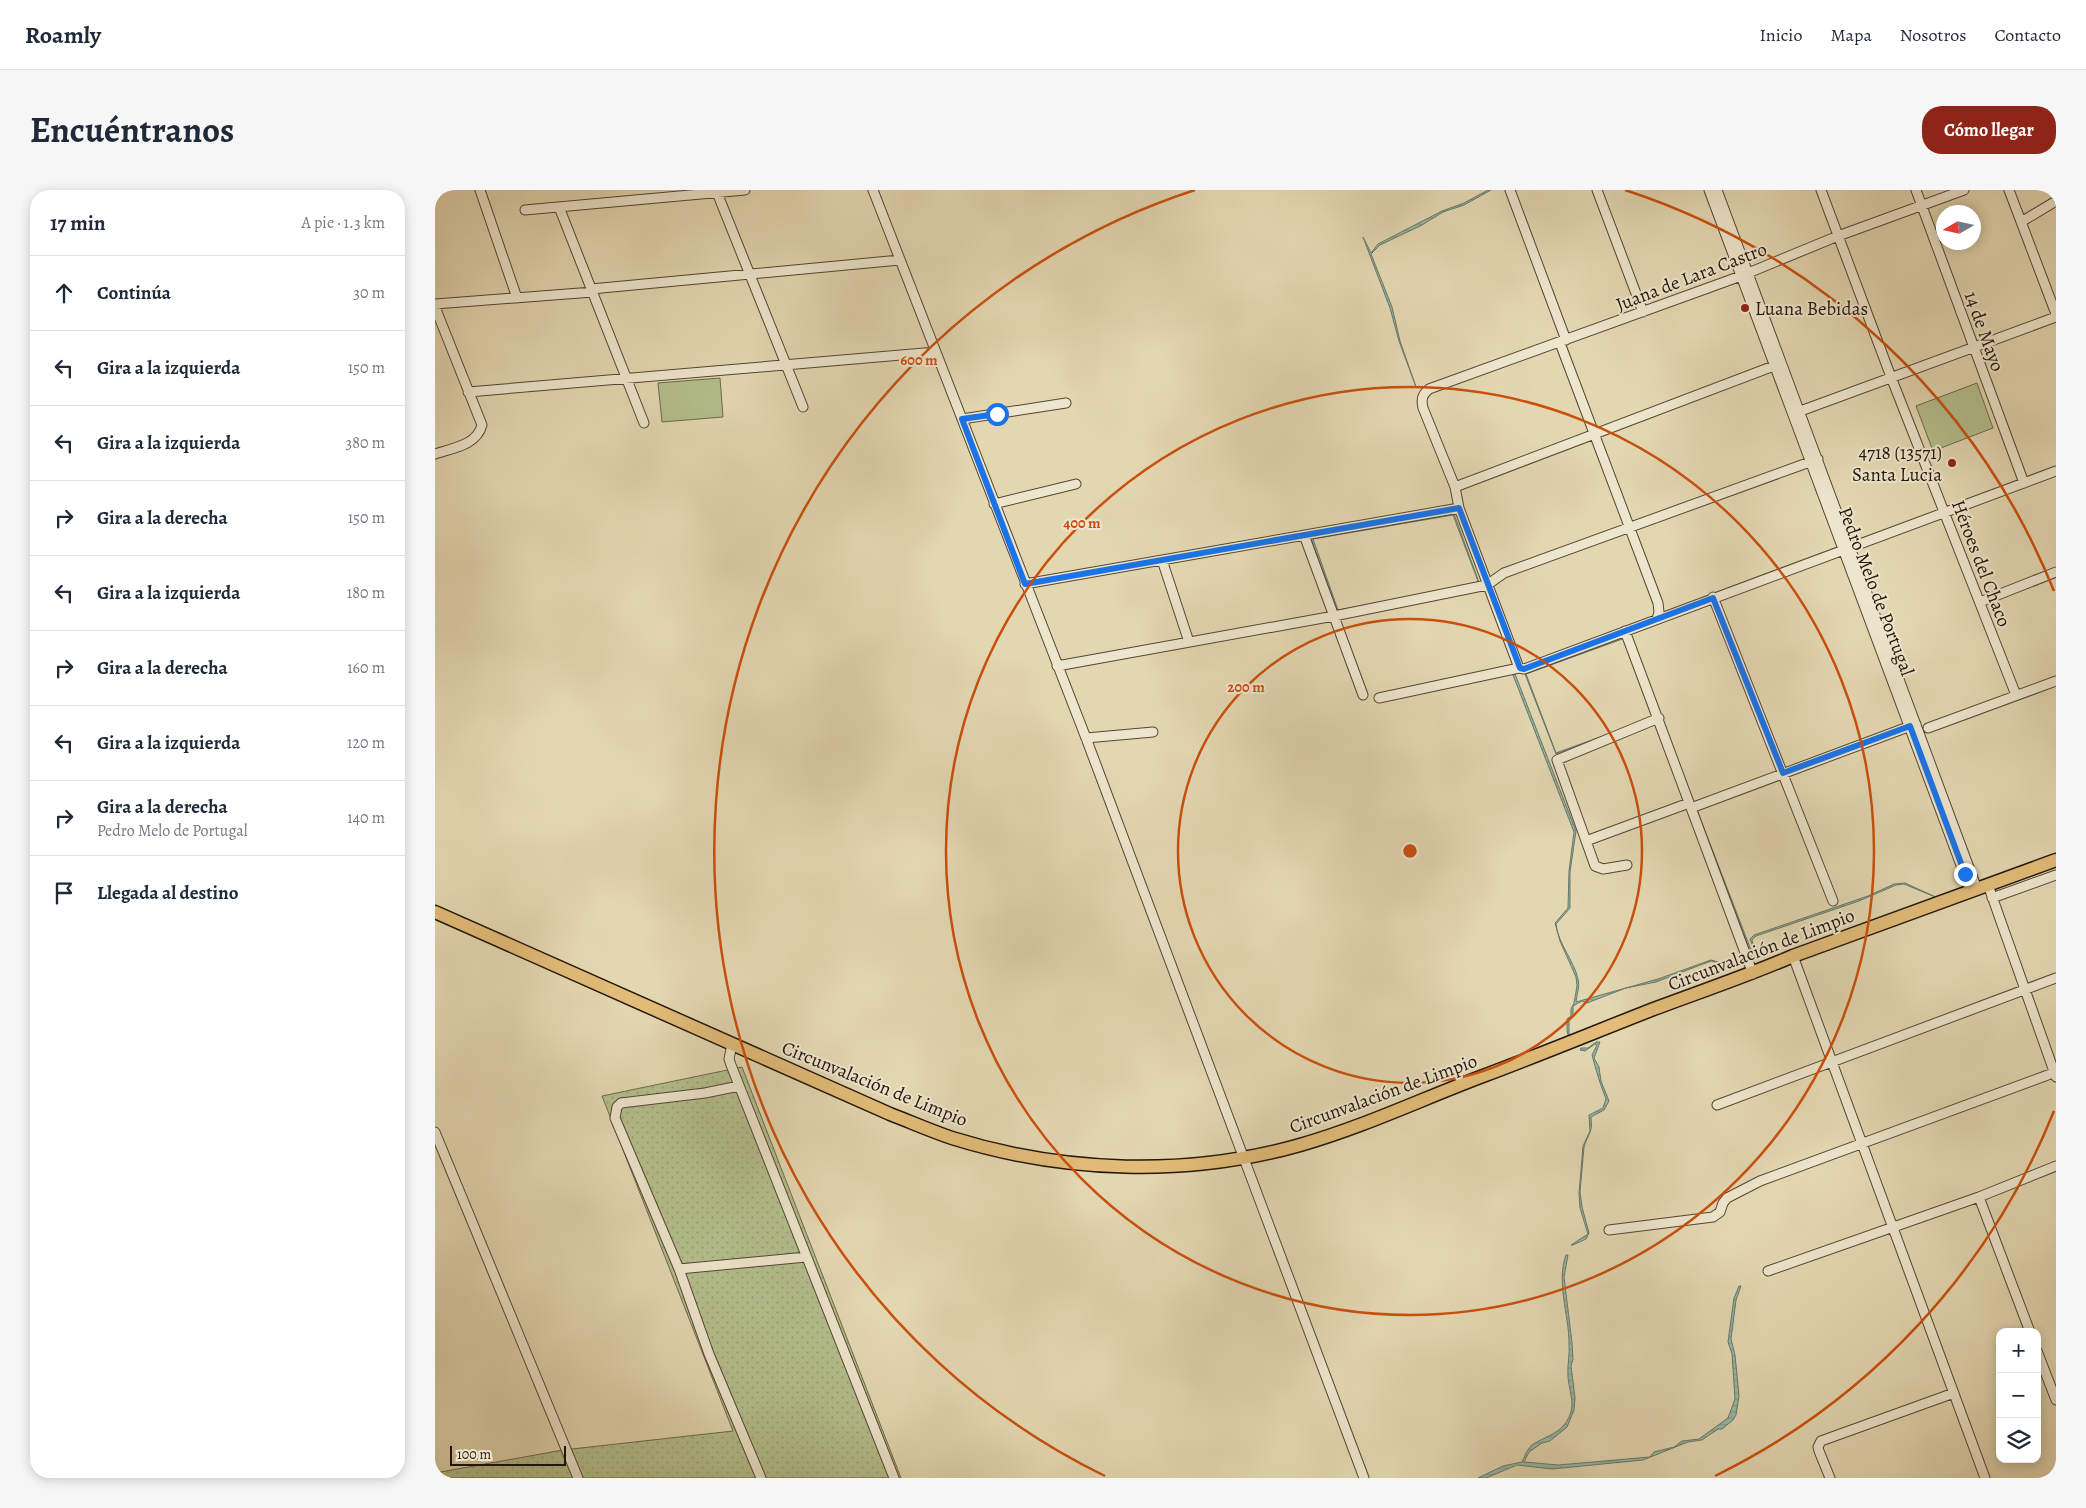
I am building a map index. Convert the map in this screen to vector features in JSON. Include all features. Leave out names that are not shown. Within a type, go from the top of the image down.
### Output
[{"type":"highway","name":"Circunvalación de Limpio","points":[[435,912],[890,1114],[952,1138],[1032,1158],[1099,1167],[1183,1165],[1243,1157],[1299,1146],[1359,1126],[1570,1044],[1651,1010],[1753,974],[1793,956],[2056,860]]},
{"type":"street","points":[[480,190],[517,298]]},
{"type":"street","points":[[525,210],[651,194],[745,190]]},
{"type":"street","points":[[873,190],[1085,738],[1363,1478]]},
{"type":"street","points":[[1510,190],[1594,435],[1658,604],[1659,612],[1657,619]]},
{"type":"street","points":[[1597,190],[1643,312]]},
{"type":"street","name":"Pedro Melo de Portugal","points":[[1709,190],[1744,274],[1913,725],[1979,889],[1992,898],[2055,1074]]},
{"type":"street","name":"Pedro Melo de Portugal","points":[[1717,190],[1744,274]]},
{"type":"street","name":"Héroes del Chaco","points":[[1821,190],[1891,377],[2016,695]]},
{"type":"street","name":"14 de Mayo","points":[[1915,190],[2024,483]]},
{"type":"street","name":"Juana de Lara Castro","points":[[1455,487],[1421,401],[1423,394],[1429,389],[1563,342],[1744,274],[1838,236],[1964,190]]},
{"type":"street","points":[[1796,413],[2056,315],[2009,190]]},
{"type":"street","points":[[716,191],[803,407]]},
{"type":"street","points":[[2021,222],[2056,201]]},
{"type":"street","points":[[559,207],[644,423]]},
{"type":"street","points":[[435,454],[473,441],[480,434],[483,425],[435,305],[900,260]]},
{"type":"street","points":[[469,392],[936,352]]},
{"type":"street","points":[[1519,668],[1459,508],[1455,487],[1778,365]]},
{"type":"street","points":[[962,419],[1066,403]]},
{"type":"street","points":[[1057,666],[1334,616],[1487,585],[1504,573],[1814,461]]},
{"type":"street","points":[[1379,698],[1519,668],[1524,669],[2056,471]]},
{"type":"street","points":[[994,504],[1076,484]]},
{"type":"street","points":[[1025,584],[1459,508]]},
{"type":"street","points":[[1304,535],[1363,696]]},
{"type":"street","points":[[1161,560],[1189,642]]},
{"type":"street","points":[[1980,602],[2056,572]]},
{"type":"street","points":[[1713,598],[1833,901]]},
{"type":"street","points":[[1625,632],[1659,718],[1753,974]]},
{"type":"street","points":[[1928,728],[2056,681]]},
{"type":"street","points":[[1627,865],[1603,869],[1597,868],[1557,760],[1659,718]]},
{"type":"street","points":[[1586,841],[1783,773],[1913,725]]},
{"type":"street","points":[[1085,738],[1153,732]]},
{"type":"street","points":[[1992,898],[2056,875]]},
{"type":"street","points":[[1793,956],[1985,1478]]},
{"type":"street","points":[[1717,1105],[2056,978]]},
{"type":"street","points":[[732,1044],[730,1061],[739,1086],[895,1478]]},
{"type":"street","points":[[1609,1230],[1713,1217],[1720,1212],[1727,1198],[1737,1192],[1795,1168],[2055,1074]]},
{"type":"street","points":[[739,1086],[705,1093],[621,1103],[615,1112],[615,1118],[679,1269],[709,1354],[761,1478]]},
{"type":"street","points":[[435,1132],[578,1478]]},
{"type":"street","points":[[1768,1271],[1979,1197],[2056,1166]]},
{"type":"street","points":[[1979,1197],[2028,1328]]},
{"type":"street","points":[[679,1269],[806,1257]]},
{"type":"street","points":[[2041,1361],[2056,1400]]},
{"type":"street","points":[[1830,1478],[1818,1447],[1821,1441],[1954,1393]]},
{"type":"shaded area","points":[[1491,190],[1464,205],[1443,212],[1422,225],[1380,245],[1371,254],[1392,307],[1400,341],[1416,387],[1399,341],[1390,308],[1363,237],[1371,253],[1378,244],[1442,211],[1464,203]]},
{"type":"shaded area","points":[[720,378],[723,417],[662,422],[658,383]]},
{"type":"shaded area","points":[[1977,383],[1993,428],[1933,451],[1916,406]]},
{"type":"shaded area","points":[[1454,514],[1480,585],[1337,611],[1311,539]],"holes":[[[1453,515],[1479,584],[1338,610],[1313,539]]]},
{"type":"shaded area","points":[[1622,639],[1526,674],[1556,753],[1652,718],[1556,754],[1525,674]]},
{"type":"shaded area","points":[[1515,674],[1576,831],[1570,872],[1570,908],[1556,924],[1557,929],[1555,923],[1568,908],[1569,871],[1574,832],[1513,675]]},
{"type":"shaded area","points":[[1697,810],[1751,950],[1753,947],[1750,939],[1754,935],[1868,896],[1894,884],[1905,883],[1940,899],[1904,884],[1896,885],[1859,901],[1756,936],[1752,940],[1754,949],[1750,952]]},
{"type":"shaded area","points":[[1558,932],[1578,979],[1579,987],[1576,1002],[1658,979],[1711,960],[1722,963],[1739,956],[1740,958],[1723,964],[1711,961],[1656,982],[1626,988],[1587,1003],[1582,1001],[1573,1006],[1573,1015],[1569,1018],[1569,1038],[1567,1019],[1571,1016],[1571,1009],[1577,986],[1576,977]]},
{"type":"shaded area","points":[[1596,1042],[1600,1042],[1594,1058],[1599,1067],[1601,1081],[1609,1101],[1604,1110],[1591,1117],[1591,1130],[1584,1147],[1580,1192],[1589,1233],[1586,1239],[1571,1245],[1588,1234],[1580,1208],[1579,1193],[1583,1146],[1590,1131],[1589,1115],[1603,1108],[1606,1099],[1592,1055],[1597,1045],[1595,1044],[1585,1051],[1580,1050],[1581,1048],[1588,1048]]},
{"type":"shaded area","points":[[742,1067],[901,1478],[435,1478],[435,1473],[563,1450],[733,1431],[602,1096]]},
{"type":"shaded area","points":[[1566,1255],[1568,1255],[1564,1277],[1572,1343],[1573,1359],[1571,1366],[1575,1398],[1574,1410],[1567,1427],[1550,1441],[1542,1443],[1529,1452],[1524,1462],[1558,1465],[1650,1457],[1654,1452],[1674,1447],[1682,1441],[1699,1439],[1728,1418],[1735,1399],[1732,1354],[1728,1342],[1734,1298],[1739,1286],[1741,1286],[1736,1300],[1731,1339],[1735,1355],[1739,1396],[1736,1415],[1722,1429],[1718,1429],[1702,1440],[1688,1442],[1643,1460],[1552,1469],[1517,1465],[1486,1478],[1478,1478],[1503,1466],[1522,1462],[1530,1447],[1563,1426],[1570,1415],[1572,1405],[1568,1373],[1569,1347],[1562,1276]]},
{"type":"place","name":"Luana Bebidas","points":[[1745,308]]},
{"type":"place","name":"4718 (13571) Santa Lucia","points":[[1952,463]]},
{"type":"route","points":[[997,414],[962,419],[1025,584],[1459,508],[1519,668],[1524,669],[1713,598],[1783,773],[1910,726],[1965,874]]}]
